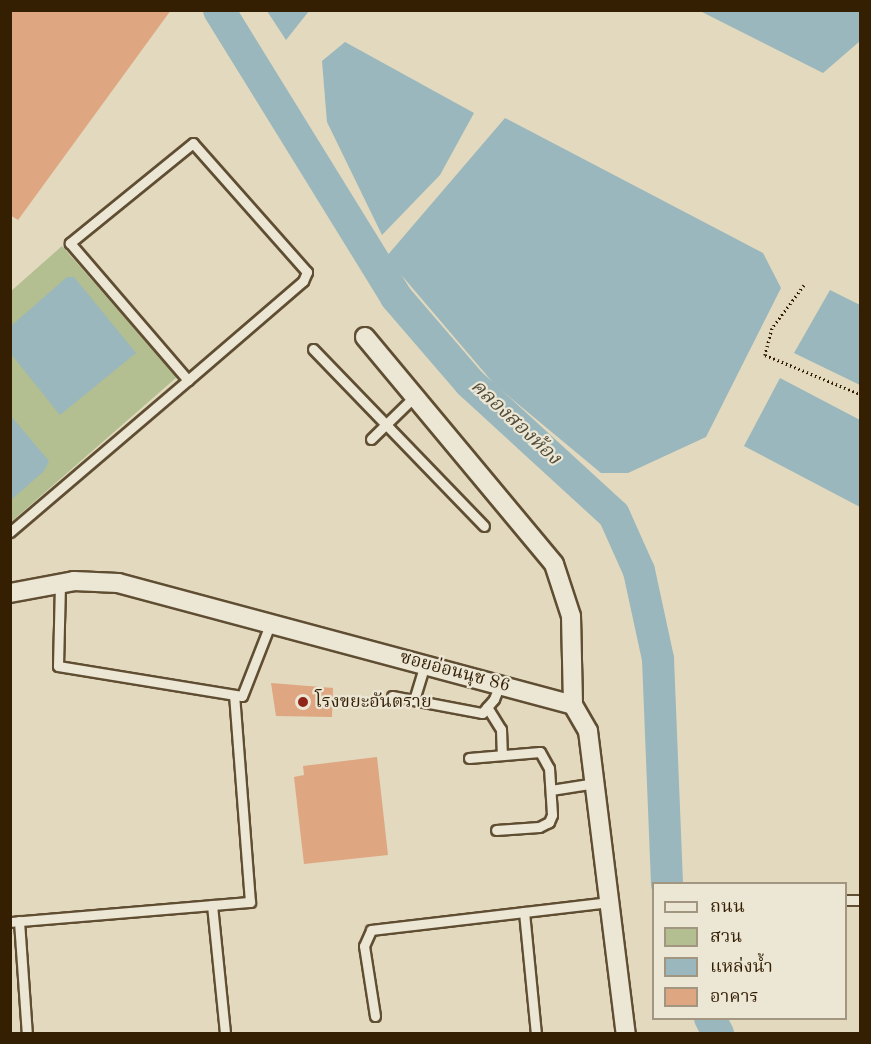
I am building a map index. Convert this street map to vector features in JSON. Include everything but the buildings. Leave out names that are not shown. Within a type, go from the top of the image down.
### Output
[{"type":"street","points":[[365,338],[554,564],[571,616],[573,705],[588,731],[626,1034]]},
{"type":"street","name":"ซอยอ่อนนุช 86","points":[[10,593],[60,584],[118,583],[271,621],[573,705]]},
{"type":"lane","points":[[10,532],[188,380],[303,281],[307,272],[193,144],[185,146],[70,243],[188,380]]},
{"type":"lane","points":[[313,349],[484,526]]},
{"type":"lane","points":[[371,439],[414,397]]},
{"type":"lane","points":[[60,584],[58,666],[242,696],[271,621]]},
{"type":"lane","points":[[414,700],[425,664]]},
{"type":"lane","points":[[392,696],[482,713],[500,684]]},
{"type":"lane","points":[[27,1034],[15,921],[250,902],[234,696]]},
{"type":"lane","points":[[487,707],[501,729],[502,753]]},
{"type":"lane","points":[[469,758],[502,753],[540,752],[549,768],[552,815],[549,822],[539,827],[496,830]]},
{"type":"lane","points":[[551,790],[595,783]]},
{"type":"lane","points":[[375,1016],[364,946],[371,930],[609,902]]},
{"type":"lane","points":[[212,905],[225,1034]]},
{"type":"lane","points":[[524,912],[536,1034]]},
{"type":"path","points":[[804,285],[772,328],[765,355],[861,394]]},
{"type":"green space","points":[[62,246],[177,377],[11,522],[10,292]]},
{"type":"water","points":[[267,11],[309,11],[286,40]]},
{"type":"water","points":[[700,11],[860,11],[860,41],[823,73]]},
{"type":"water","points":[[345,42],[474,113],[440,175],[382,235],[327,122],[322,61]]},
{"type":"water","points":[[505,118],[763,253],[781,288],[706,437],[628,473],[601,473],[495,385],[386,257]]},
{"type":"water","points":[[67,277],[74,277],[136,353],[60,415],[11,354],[11,326]]},
{"type":"water","points":[[830,290],[860,305],[860,385],[794,353]]},
{"type":"water","points":[[780,378],[860,420],[860,507],[744,446]]},
{"type":"water","points":[[10,415],[49,461],[44,471],[11,500]]},
{"type":"waterway","name":"คลองสองห้อง","points":[[219,10],[396,297],[470,383],[614,515],[639,571],[658,659],[667,882]]},
{"type":"waterway","name":"คลองสองห้อง","points":[[711,1020],[718,1034]]},
{"type":"place","name":"โรงขยะอันตราย","points":[[303,702]]}]
